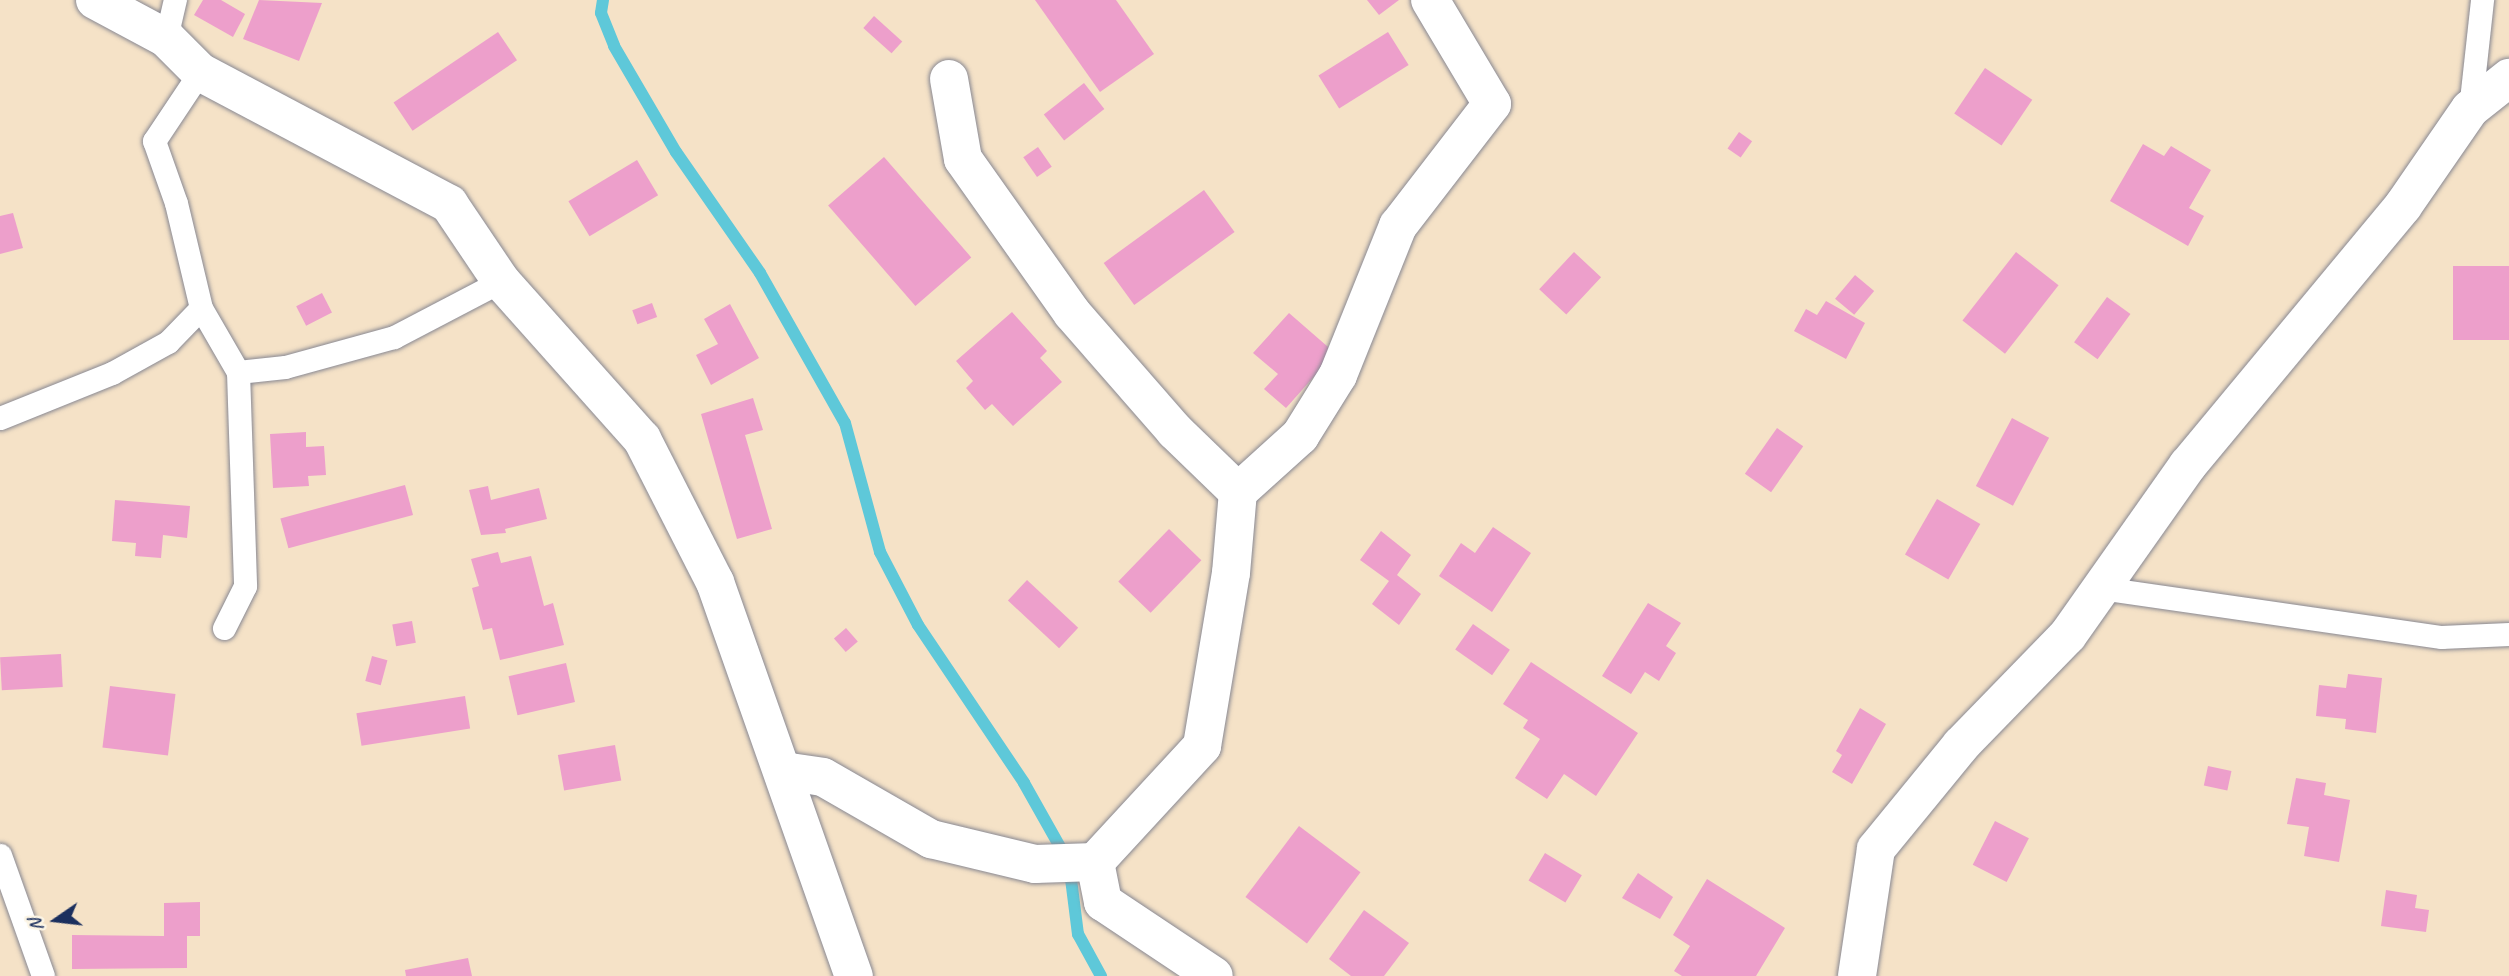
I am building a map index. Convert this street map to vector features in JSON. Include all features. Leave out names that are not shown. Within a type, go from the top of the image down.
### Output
[{"type":"street","points":[[94,0],[166,38],[200,72],[449,204],[501,281],[642,439],[715,582],[854,976]]},
{"type":"street","points":[[783,771],[823,777],[931,839],[1035,864],[1095,862],[1202,746],[1231,573],[1238,492],[1300,436],[1338,374],[1398,226],[1492,104],[1430,0]]},
{"type":"street","points":[[1857,976],[1876,849],[1961,745],[2068,635],[2188,465],[2389,223],[2470,109],[2509,78]]},
{"type":"street","points":[[949,79],[963,159],[1072,313],[1175,431],[1238,492]]},
{"type":"street","points":[[1095,862],[1103,902],[1214,976]]},
{"type":"lane","points":[[166,38],[174,0]]},
{"type":"lane","points":[[2470,109],[2482,0]]},
{"type":"lane","points":[[200,72],[154,141],[176,203],[201,308],[238,372],[245,586],[224,628]]},
{"type":"lane","points":[[238,372],[285,367],[394,337],[501,281]]},
{"type":"lane","points":[[0,418],[146,355],[168,342],[201,308]]},
{"type":"lane","points":[[2101,588],[2441,637],[2509,634]]},
{"type":"lane","points":[[0,855],[43,976]]},
{"type":"building","points":[[203,0],[221,0],[245,14],[233,37],[194,15]]},
{"type":"building","points":[[259,0],[322,3],[299,61],[243,39]]},
{"type":"building","points":[[1035,0],[1116,0],[1154,54],[1100,92]]},
{"type":"building","points":[[1367,0],[1399,0],[1379,15]]},
{"type":"building","points":[[874,16],[902,41],[892,53],[863,28]]},
{"type":"building","points":[[498,32],[517,60],[413,131],[394,102]]},
{"type":"building","points":[[1388,32],[1409,65],[1339,109],[1318,75]]},
{"type":"building","points":[[1985,68],[2032,100],[2001,145],[1954,114]]},
{"type":"building","points":[[1084,83],[1104,109],[1064,140],[1044,114]]},
{"type":"building","points":[[1739,132],[1752,141],[1741,158],[1728,148]]},
{"type":"building","points":[[2143,144],[2164,156],[2171,146],[2211,170],[2189,208],[2204,216],[2188,246],[2110,201]]},
{"type":"building","points":[[1038,147],[1052,167],[1037,177],[1023,157]]},
{"type":"building","points":[[884,157],[971,257],[915,306],[828,206]]},
{"type":"building","points":[[637,160],[658,195],[590,236],[568,201]]},
{"type":"building","points":[[1204,190],[1235,232],[1134,305],[1104,263]]},
{"type":"building","points":[[13,213],[23,248],[0,254],[0,216]]},
{"type":"building","points":[[1574,252],[1601,277],[1566,315],[1539,289]]},
{"type":"building","points":[[2016,252],[2059,285],[2005,354],[1962,321]]},
{"type":"building","points":[[2453,266],[2509,266],[2509,340],[2453,340]]},
{"type":"building","points":[[1855,275],[1874,291],[1854,315],[1835,299]]},
{"type":"building","points":[[322,293],[332,313],[306,326],[296,306]]},
{"type":"building","points":[[2107,297],[2130,314],[2098,359],[2074,342]]},
{"type":"building","points":[[1826,301],[1865,323],[1846,359],[1794,331],[1806,309],[1817,315]]},
{"type":"building","points":[[652,303],[657,317],[637,324],[632,310]]},
{"type":"building","points":[[730,304],[759,358],[711,385],[696,355],[718,344],[704,319]]},
{"type":"building","points":[[1012,312],[1047,351],[1040,358],[1062,382],[1013,426],[992,404],[985,410],[966,388],[973,381],[956,361]]},
{"type":"building","points":[[1289,313],[1335,353],[1286,408],[1264,389],[1278,374],[1253,353]]},
{"type":"building","points":[[753,398],[763,430],[745,435],[772,529],[737,539],[701,414]]},
{"type":"building","points":[[2012,418],[2049,438],[2013,506],[1976,486]]},
{"type":"building","points":[[1777,428],[1803,446],[1771,492],[1745,474]]},
{"type":"building","points":[[306,432],[306,447],[324,446],[326,475],[308,476],[309,486],[273,488],[270,434]]},
{"type":"building","points":[[405,485],[413,515],[288,548],[280,518]]},
{"type":"building","points":[[488,486],[491,500],[539,488],[547,519],[505,529],[506,533],[481,535],[469,490]]},
{"type":"building","points":[[1937,499],[1980,524],[1948,579],[1905,554]]},
{"type":"building","points":[[115,500],[190,506],[187,538],[163,535],[161,558],[135,556],[136,543],[112,541]]},
{"type":"building","points":[[1493,527],[1531,553],[1492,612],[1439,576],[1461,543],[1475,553]]},
{"type":"building","points":[[1169,529],[1201,560],[1151,613],[1118,582]]},
{"type":"building","points":[[1381,531],[1411,555],[1397,575],[1421,594],[1399,625],[1372,604],[1389,581],[1360,560]]},
{"type":"building","points":[[498,552],[501,563],[531,556],[544,606],[553,603],[564,645],[500,660],[492,628],[483,630],[472,588],[479,586],[471,559]]},
{"type":"building","points":[[1027,580],[1078,628],[1059,648],[1008,600]]},
{"type":"building","points":[[1648,603],[1681,623],[1666,646],[1676,653],[1659,681],[1645,672],[1631,694],[1602,676]]},
{"type":"building","points":[[412,621],[416,643],[396,646],[392,624]]},
{"type":"building","points":[[1473,624],[1510,650],[1492,675],[1455,649]]},
{"type":"building","points":[[846,628],[858,642],[846,652],[834,638]]},
{"type":"building","points":[[61,654],[63,687],[2,690],[0,657]]},
{"type":"building","points":[[372,656],[387,660],[381,685],[365,681]]},
{"type":"building","points":[[1531,662],[1638,733],[1596,796],[1564,774],[1547,799],[1515,778],[1540,739],[1523,728],[1528,720],[1503,704]]},
{"type":"building","points":[[566,663],[575,702],[518,715],[509,676]]},
{"type":"building","points":[[2348,674],[2382,678],[2376,733],[2345,729],[2346,719],[2316,716],[2319,685],[2346,688]]},
{"type":"building","points":[[110,686],[176,694],[168,756],[102,748]]},
{"type":"building","points":[[465,696],[470,729],[362,746],[356,713]]},
{"type":"building","points":[[1860,708],[1886,724],[1852,784],[1832,772],[1842,755],[1836,751]]},
{"type":"building","points":[[615,745],[621,780],[564,791],[558,755]]},
{"type":"building","points":[[2208,766],[2231,771],[2227,791],[2204,786]]},
{"type":"building","points":[[2296,778],[2326,783],[2324,795],[2350,800],[2339,862],[2304,856],[2309,827],[2287,824]]},
{"type":"building","points":[[1995,821],[2029,838],[2007,882],[1973,865]]},
{"type":"building","points":[[1299,826],[1360,872],[1307,943],[1245,897]]},
{"type":"building","points":[[1545,853],[1582,875],[1565,903],[1529,880]]},
{"type":"building","points":[[1638,873],[1673,897],[1660,919],[1622,898]]},
{"type":"building","points":[[1707,879],[1785,928],[1756,976],[1682,976],[1674,971],[1690,946],[1673,935]]},
{"type":"building","points":[[2386,890],[2417,895],[2415,908],[2429,910],[2426,932],[2381,926]]},
{"type":"building","points":[[200,902],[200,936],[187,936],[187,968],[72,969],[72,935],[164,936],[164,903]]},
{"type":"building","points":[[1364,910],[1409,943],[1384,976],[1351,976],[1329,959]]},
{"type":"building","points":[[468,958],[472,976],[406,976],[405,970]]},
{"type":"waterway","points":[[603,0],[601,13],[614,46],[676,152],[760,273],[845,423],[880,552],[918,625],[1024,783],[1069,863],[1078,934],[1101,976]]}]
